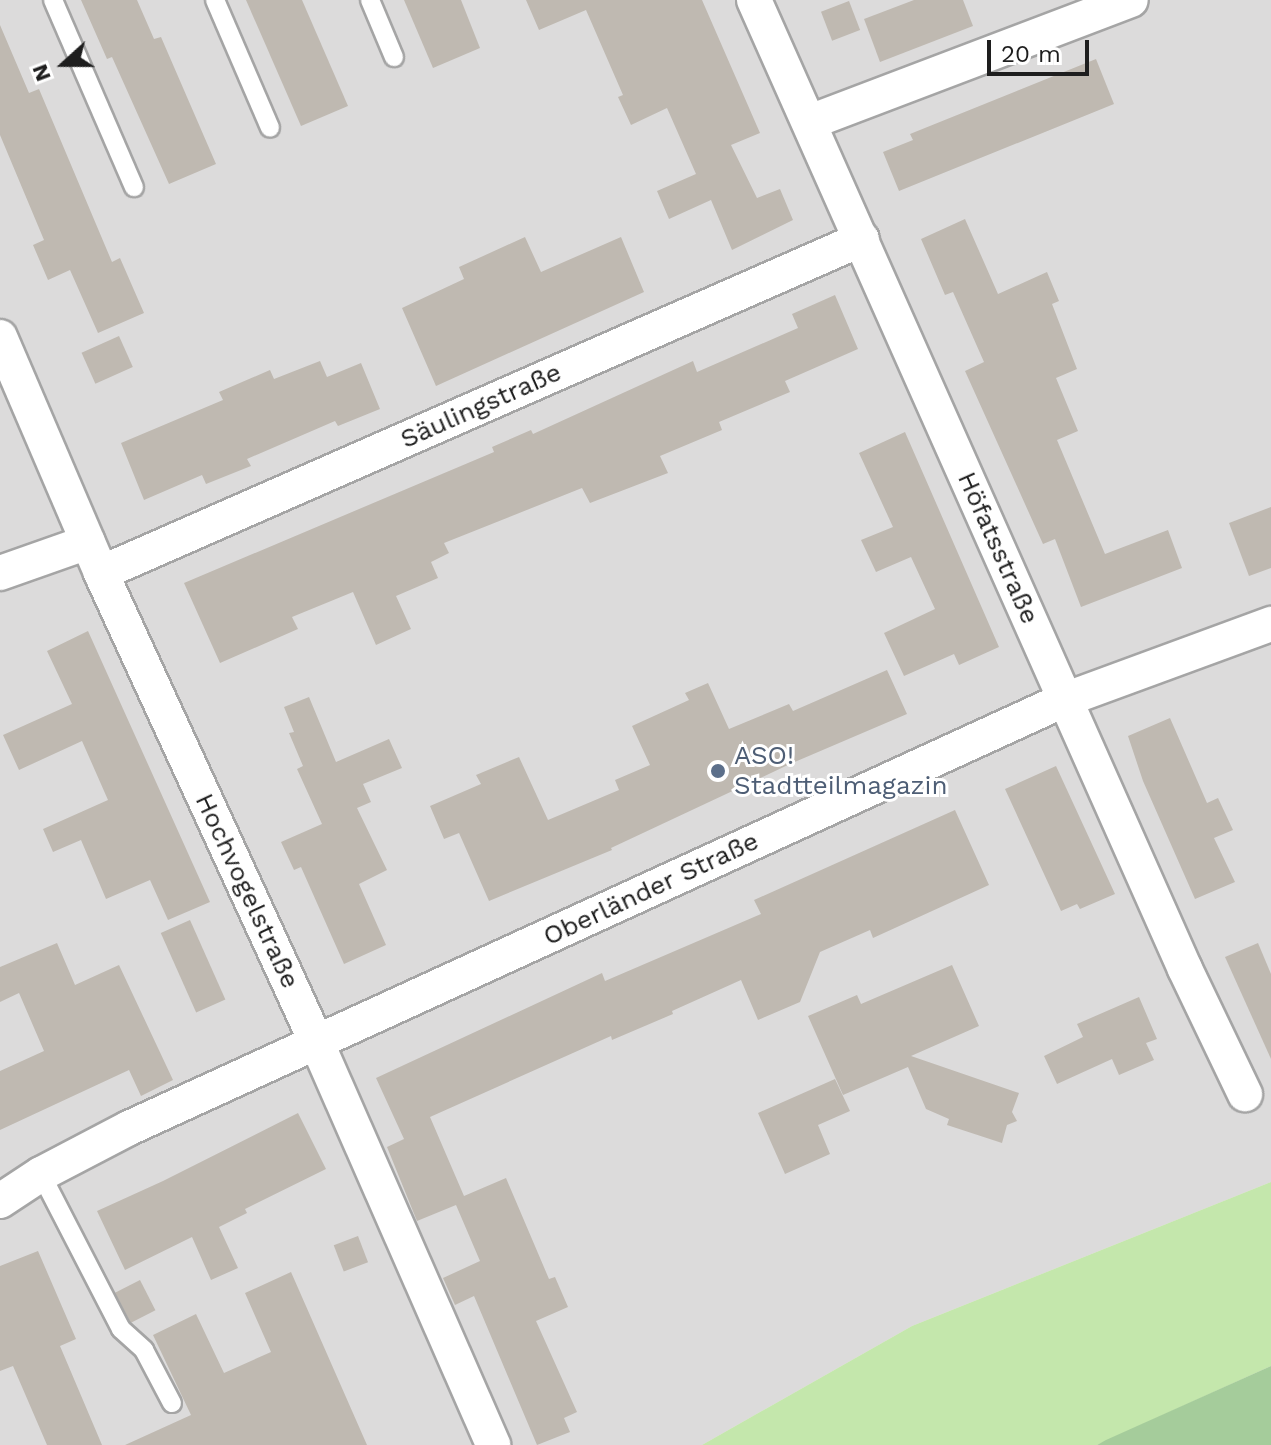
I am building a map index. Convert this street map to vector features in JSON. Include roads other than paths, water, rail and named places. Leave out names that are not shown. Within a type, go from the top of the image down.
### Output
[{"type":"street","name":"Höfatsstraße","points":[[754,0],[1064,700],[1245,1094]]},
{"type":"street","points":[[810,122],[1131,0]]},
{"type":"street","name":"Säulingstraße","points":[[101,573],[862,239]]},
{"type":"street","name":"Hochvogelstraße","points":[[0,337],[101,573],[316,1041],[493,1445]]},
{"type":"street","points":[[0,573],[88,542]]},
{"type":"street","name":"Oberländer Straße","points":[[0,1201],[41,1174],[316,1041],[1064,700],[1271,624]]},
{"type":"lane","points":[[53,0],[134,187]]},
{"type":"lane","points":[[215,0],[270,128]]},
{"type":"lane","points":[[370,0],[394,57]]},
{"type":"lane","points":[[41,1174],[121,1329],[144,1350],[172,1403]]},
{"type":"place","name":"ASO! Stadtteilmagazin","points":[[718,771]]}]
